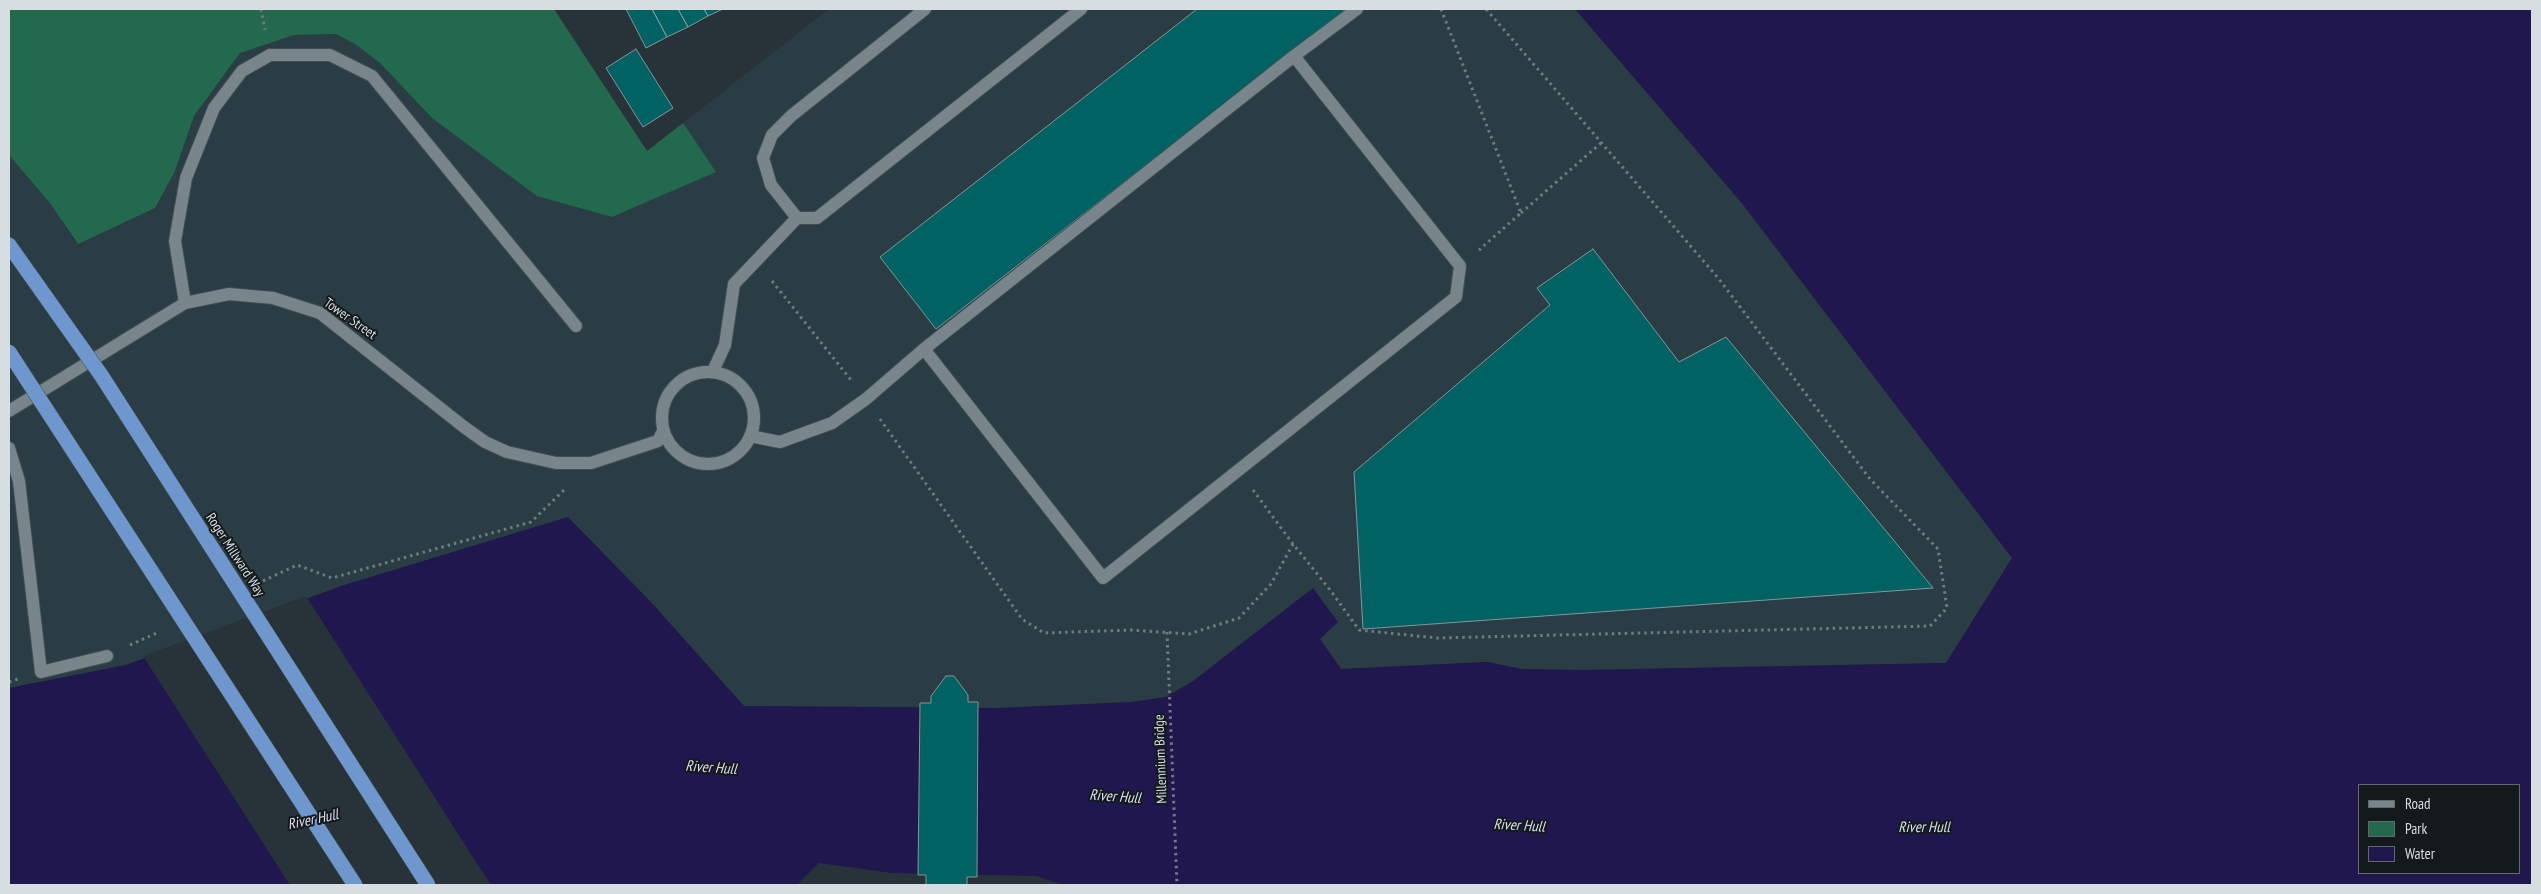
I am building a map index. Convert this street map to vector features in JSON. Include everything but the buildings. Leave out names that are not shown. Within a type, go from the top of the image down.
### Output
[{"type":"highway","name":"Roger Millward Way","points":[[9,246],[101,375],[428,885]]},
{"type":"highway","points":[[9,352],[355,885]]},
{"type":"street","points":[[797,218],[771,185],[763,158],[772,135],[791,116],[925,9]]},
{"type":"street","points":[[713,371],[725,345],[734,284],[797,218],[818,218],[1081,9]]},
{"type":"street","points":[[750,436],[780,442],[832,423],[866,399],[924,349],[1294,56],[1357,9]]},
{"type":"street","points":[[185,303],[175,241],[186,178],[214,108],[242,71],[270,55],[330,55],[372,76],[576,326]]},
{"type":"street","points":[[924,349],[1103,578],[1456,297],[1460,266],[1294,56]]},
{"type":"street","name":"Tower Street","points":[[9,411],[185,303],[229,294],[274,298],[320,313],[485,442],[507,452],[556,463],[591,463],[658,441],[663,431]]},
{"type":"street","points":[[713,371],[729,376],[741,386],[752,402],[754,419],[750,436],[741,450],[729,458],[718,462],[702,464],[687,459],[678,453],[663,431],[662,406],[669,392],[678,382],[693,373],[713,371]]},
{"type":"street","points":[[9,448],[19,481],[41,672],[107,656]]},
{"type":"path","points":[[1441,9],[1521,212]]},
{"type":"path","points":[[1238,470],[1359,630],[1437,638],[1930,626],[1947,608],[1938,549],[1870,479],[1719,279],[1486,9]]},
{"type":"path","points":[[1460,266],[1601,143]]},
{"type":"path","points":[[756,260],[866,399],[1022,619],[1044,633],[1131,630],[1189,634],[1239,618],[1271,584],[1293,544]]},
{"type":"path","points":[[263,582],[297,565],[332,578],[531,522],[591,463]]},
{"type":"path","points":[[107,656],[168,627]]},
{"type":"path","name":"Millennium Bridge","points":[[1167,632],[1177,885]]},
{"type":"shaded area","points":[[829,9],[1575,9],[1741,203],[2012,558],[1946,663],[1583,670],[1522,669],[1487,662],[1341,669],[1320,639],[1193,681],[1166,697],[1132,702],[999,708],[744,706],[649,600],[344,585],[126,665],[9,688],[9,155],[49,202],[77,244],[175,171],[194,116],[240,53],[294,35],[336,34],[355,43],[380,63],[432,118],[612,217],[715,172],[683,123]]},
{"type":"green space","points":[[9,9],[554,9],[647,151],[683,123],[716,172],[612,217],[537,196],[432,118],[380,63],[355,44],[336,34],[294,35],[240,53],[194,116],[175,171],[155,208],[78,244],[49,202],[9,155]]},
{"type":"water","name":"River Hull","points":[[1575,9],[2532,9],[2532,885],[1064,885],[1036,876],[892,873],[819,863],[797,885],[9,885],[9,688],[126,665],[344,585],[568,517],[649,600],[744,706],[999,708],[1132,702],[1166,697],[1193,681],[1313,588],[1338,622],[1320,639],[1341,669],[1487,662],[1522,669],[1583,670],[1946,663],[2012,558],[1742,203]]},
{"type":"pier","points":[[306,596],[491,885],[290,885],[143,656]]}]
